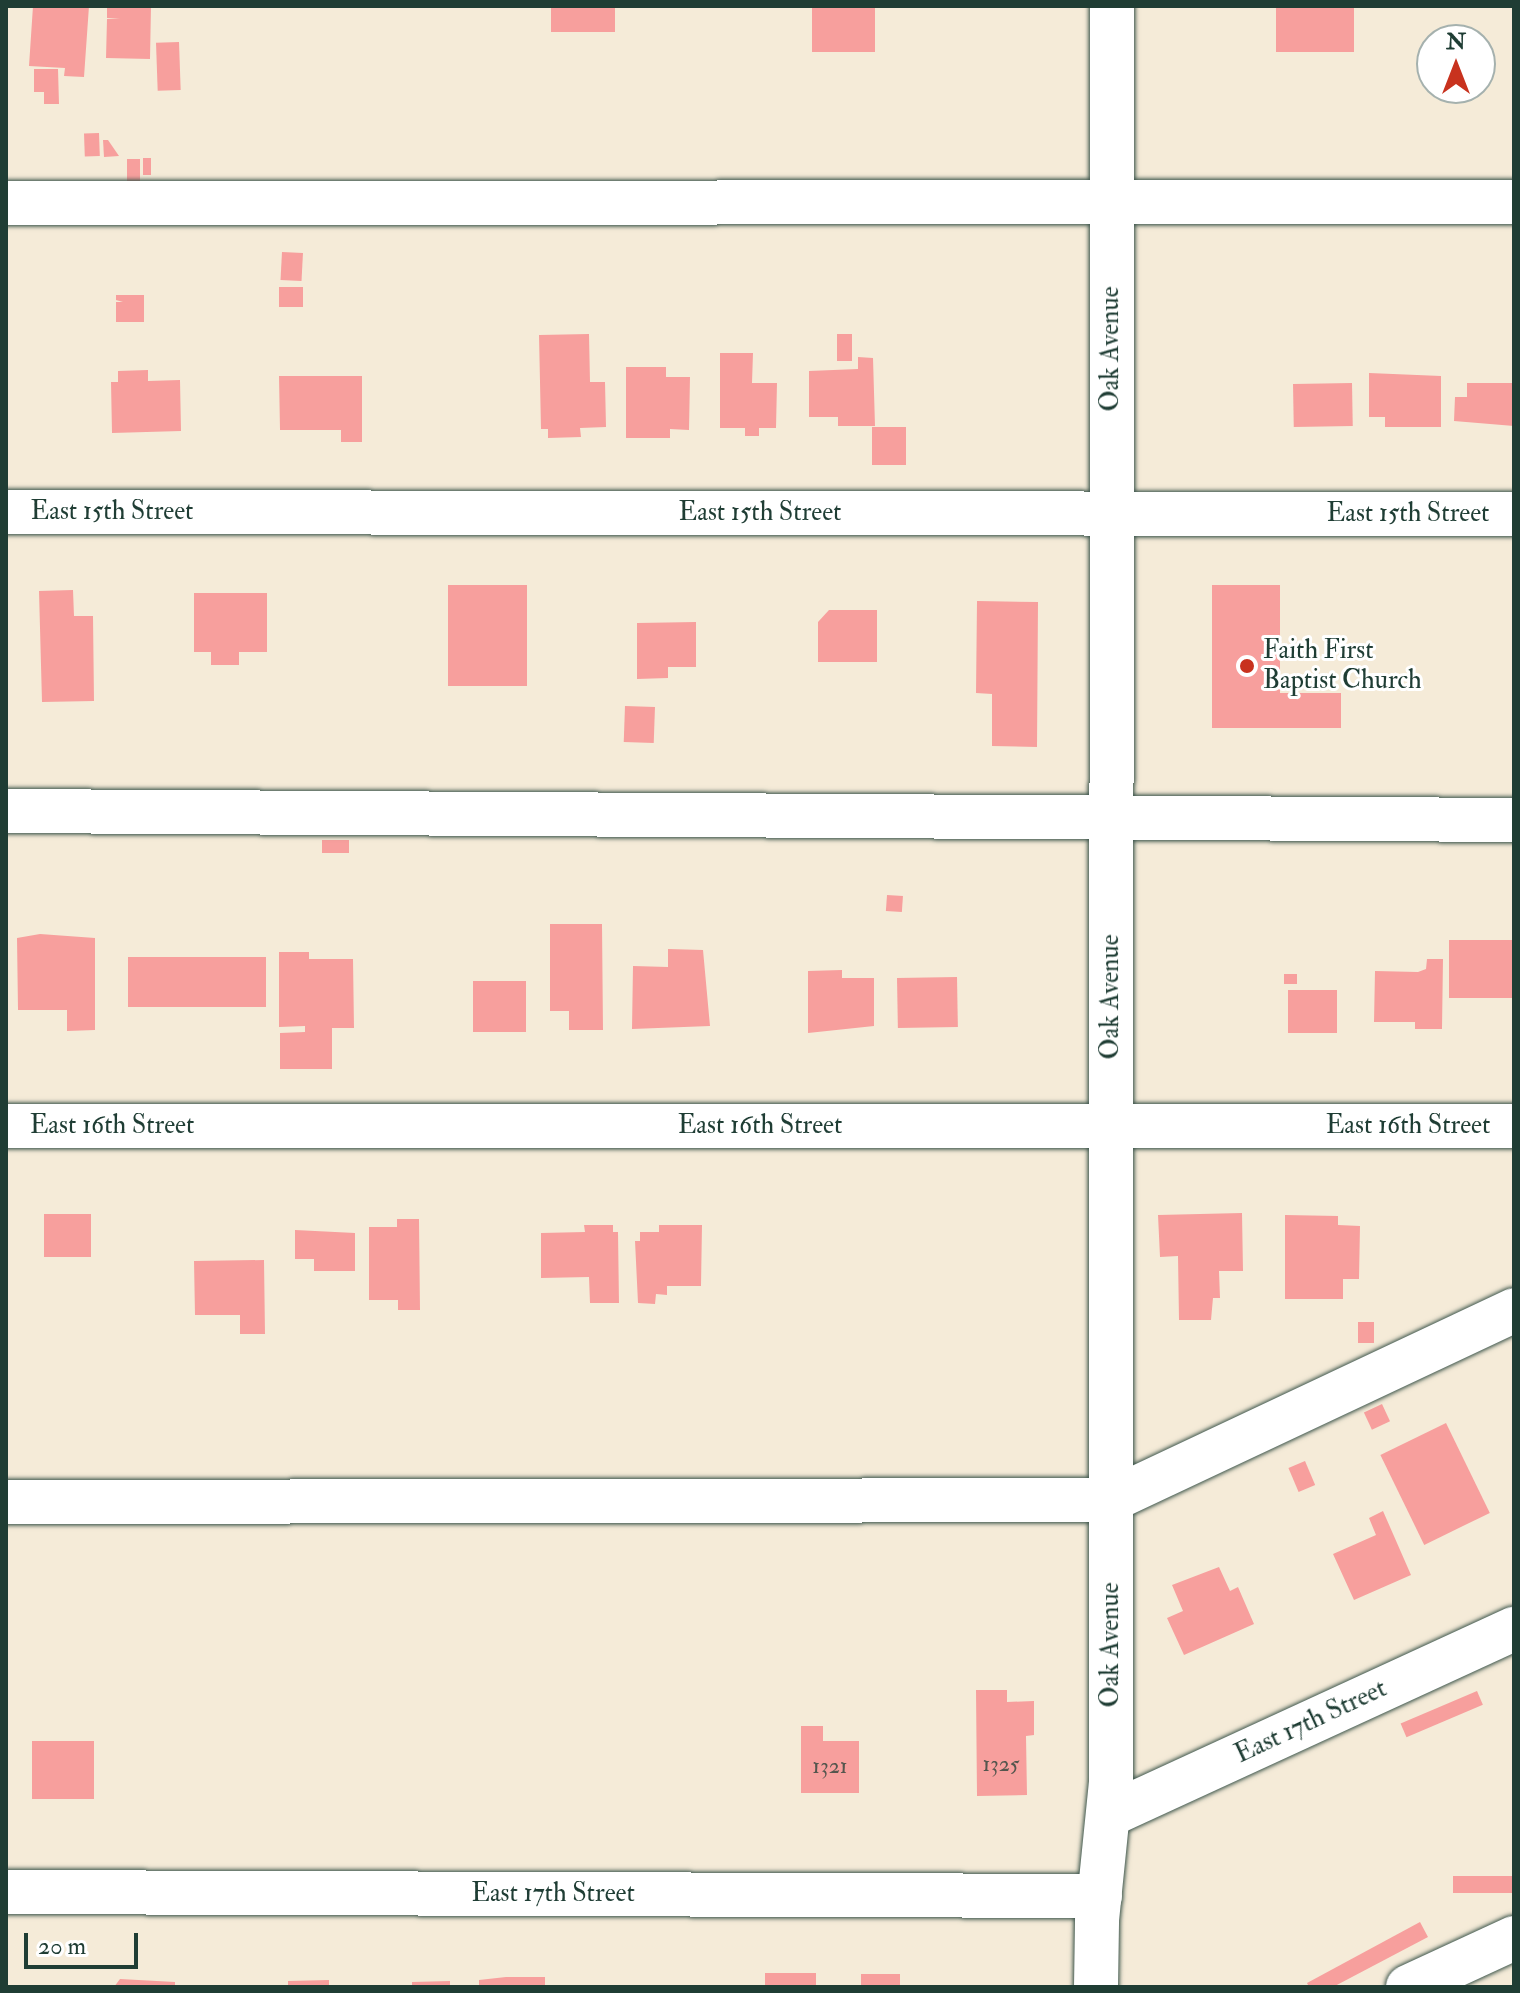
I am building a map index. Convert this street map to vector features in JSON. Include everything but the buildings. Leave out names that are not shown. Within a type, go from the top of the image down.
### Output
[{"type":"street","name":"Oak Avenue","points":[[1096,1987],[1100,1896],[1109,1815],[1112,6]]},
{"type":"street","points":[[6,203],[1514,202]]},
{"type":"street","name":"East 15th Street","points":[[6,512],[1514,514]]},
{"type":"street","points":[[6,811],[1514,820]]},
{"type":"street","name":"East 16th Street","points":[[6,1126],[1514,1126]]},
{"type":"street","points":[[6,1502],[1111,1500],[1514,1310]]},
{"type":"street","name":"East 17th Street","points":[[1109,1815],[1514,1629]]},
{"type":"street","name":"East 17th Street","points":[[6,1892],[1100,1896]]},
{"type":"street","points":[[1408,1987],[1514,1938]]},
{"type":"place","name":"Faith First Baptist Church","points":[[1247,666]]}]
